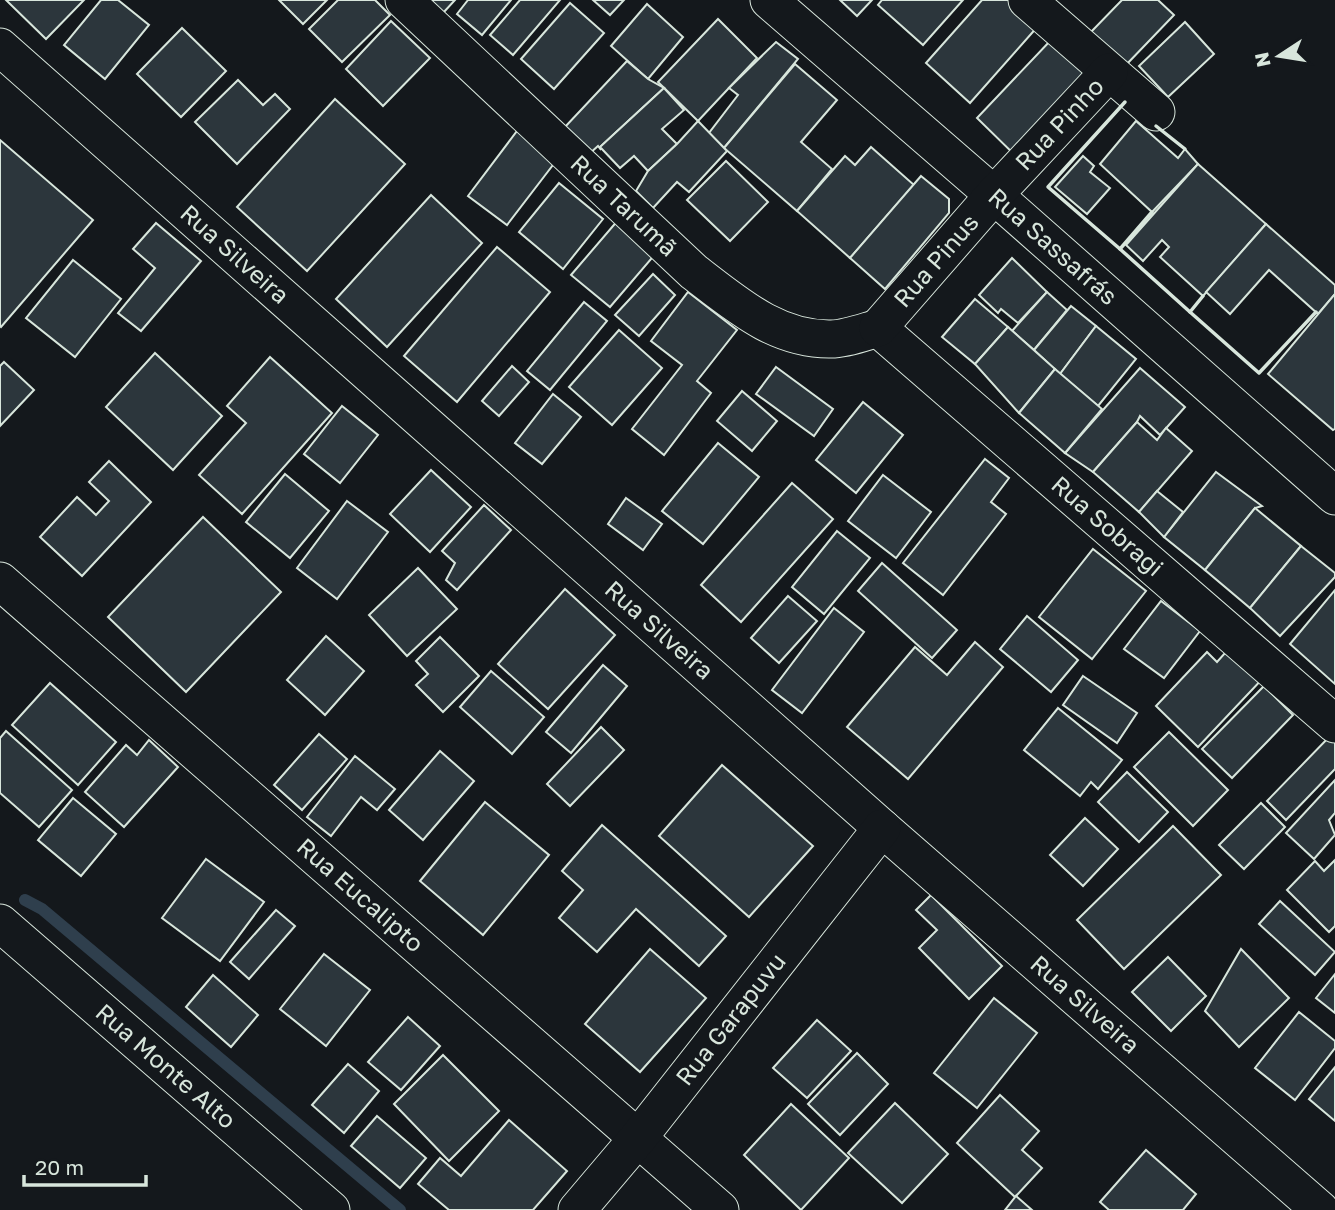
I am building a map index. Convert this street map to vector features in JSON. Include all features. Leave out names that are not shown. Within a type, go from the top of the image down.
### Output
[{"type":"street","name":"Rua Tarumã","points":[[404,0],[694,272],[746,312],[774,327],[802,337],[834,339],[878,328]]},
{"type":"street","name":"Rua Sassafrás","points":[[769,0],[994,194],[1335,496]]},
{"type":"street","name":"Rua Pinho","points":[[994,194],[1109,72],[1027,0]]},
{"type":"street","name":"Rua Silveira","points":[[0,47],[882,828],[1320,1210]]},
{"type":"street","points":[[1109,72],[1156,112]]},
{"type":"street","name":"Rua Pinus","points":[[878,328],[994,194]]},
{"type":"street","name":"Rua Sobragi","points":[[878,328],[1335,724]]},
{"type":"street","name":"Rua Eucalipto","points":[[0,581],[720,1210]]},
{"type":"street","name":"Rua Garapuvu","points":[[577,1210],[638,1138],[882,828]]},
{"type":"street","name":"Rua Monte Alto","points":[[0,923],[331,1210]]},
{"type":"building","points":[[6,0],[84,0],[46,39]]},
{"type":"building","points":[[101,0],[118,0],[149,25],[105,79],[64,45]]},
{"type":"building","points":[[279,0],[327,0],[303,24]]},
{"type":"building","points":[[338,0],[375,0],[390,15],[342,62],[309,29]]},
{"type":"building","points":[[429,0],[455,0],[443,13]]},
{"type":"building","points":[[468,0],[511,0],[482,35],[457,14]]},
{"type":"building","points":[[520,0],[560,0],[513,55],[490,35]]},
{"type":"building","points":[[593,0],[624,0],[610,15]]},
{"type":"building","points":[[840,0],[872,0],[857,16]]},
{"type":"building","points":[[882,0],[963,0],[923,45],[878,5]]},
{"type":"building","points":[[982,0],[1010,0],[1039,25],[970,103],[926,63]]},
{"type":"building","points":[[1122,0],[1158,0],[1174,15],[1124,67],[1089,34]]},
{"type":"building","points":[[570,3],[604,33],[554,89],[521,59]]},
{"type":"building","points":[[647,4],[683,37],[648,79],[611,46]]},
{"type":"building","points":[[718,19],[757,58],[698,121],[658,82]]},
{"type":"building","points":[[391,21],[430,58],[383,106],[346,69]]},
{"type":"building","points":[[1185,22],[1214,54],[1168,97],[1139,66]]},
{"type":"building","points":[[182,28],[226,71],[181,117],[137,74]]},
{"type":"building","points":[[1051,40],[1087,75],[1020,160],[977,118]]},
{"type":"building","points":[[776,42],[798,59],[724,148],[709,133],[738,95],[729,88]]},
{"type":"building","points":[[627,61],[648,79],[664,88],[600,147],[601,150],[598,146],[589,154],[564,128]]},
{"type":"building","points":[[795,64],[837,100],[801,142],[832,169],[797,211],[724,148]]},
{"type":"building","points":[[238,80],[263,105],[275,94],[290,109],[237,164],[195,122]]},
{"type":"building","points":[[664,88],[684,110],[662,129],[677,144],[648,171],[634,156],[620,168],[600,147]]},
{"type":"building","points":[[335,99],[405,164],[307,271],[237,207]]},
{"type":"building","points":[[698,121],[727,151],[689,192],[677,182],[653,208],[636,191],[648,171]]},
{"type":"building","points":[[1136,121],[1178,158],[1185,149],[1198,164],[1152,212],[1100,164]]},
{"type":"building","points":[[517,131],[556,161],[507,225],[468,196]]},
{"type":"building","points":[[0,140],[93,220],[1,327],[0,326]]},
{"type":"building","points":[[871,147],[914,185],[850,258],[797,211],[845,156],[855,165]]},
{"type":"building","points":[[1083,156],[1094,166],[1090,172],[1110,188],[1087,214],[1055,187]]},
{"type":"building","points":[[726,161],[768,202],[730,241],[687,200]]},
{"type":"building","points":[[1198,164],[1266,224],[1203,296],[1160,257],[1169,247],[1162,240],[1143,261],[1126,245]]},
{"type":"building","points":[[921,176],[949,199],[949,213],[885,289],[850,258]]},
{"type":"building","points":[[559,183],[603,219],[563,269],[519,232]]},
{"type":"building","points":[[431,195],[482,243],[387,347],[336,299]]},
{"type":"building","points":[[619,219],[657,252],[610,307],[571,275]]},
{"type":"building","points":[[156,223],[201,261],[141,331],[118,313],[155,268],[133,249]]},
{"type":"building","points":[[1266,224],[1335,285],[1335,294],[1318,314],[1269,270],[1230,314],[1206,292]]},
{"type":"building","points":[[497,247],[550,292],[457,402],[404,356]]},
{"type":"building","points":[[1012,258],[1047,292],[1018,323],[1001,309],[998,313],[979,295]]},
{"type":"building","points":[[73,260],[121,299],[75,357],[26,318]]},
{"type":"building","points":[[653,274],[675,295],[639,336],[615,315]]},
{"type":"building","points":[[688,292],[737,330],[697,381],[711,393],[664,455],[632,429],[682,365],[651,341]]},
{"type":"building","points":[[1047,292],[1067,310],[1034,350],[1012,331]]},
{"type":"building","points":[[1335,294],[1335,429],[1333,430],[1268,374]]},
{"type":"building","points":[[975,299],[1008,327],[975,364],[942,337]]},
{"type":"building","points":[[584,302],[607,321],[550,390],[527,371]]},
{"type":"building","points":[[1071,306],[1096,326],[1060,374],[1034,350]]},
{"type":"building","points":[[1096,326],[1136,359],[1098,406],[1060,374]]},
{"type":"building","points":[[1008,327],[1055,369],[1019,413],[975,364]]},
{"type":"building","points":[[619,330],[662,368],[612,425],[569,387]]},
{"type":"building","points":[[155,353],[222,416],[173,470],[106,407]]},
{"type":"building","points":[[270,357],[332,413],[242,514],[199,475],[246,423],[227,406]]},
{"type":"building","points":[[4,362],[34,390],[0,426],[0,366]]},
{"type":"building","points":[[512,366],[529,382],[499,416],[482,401]]},
{"type":"building","points":[[776,367],[833,409],[814,436],[756,394]]},
{"type":"building","points":[[1140,368],[1185,407],[1160,435],[1140,416],[1093,472],[1065,453]]},
{"type":"building","points":[[1055,369],[1102,409],[1065,453],[1019,413]]},
{"type":"building","points":[[742,391],[777,421],[752,451],[717,421]]},
{"type":"building","points":[[553,394],[581,417],[542,464],[515,443]]},
{"type":"building","points":[[863,402],[903,435],[856,493],[816,460]]},
{"type":"building","points":[[342,406],[378,435],[340,483],[304,454]]},
{"type":"building","points":[[1137,422],[1157,440],[1166,428],[1192,451],[1139,512],[1093,472]]},
{"type":"building","points":[[718,443],[759,477],[703,544],[662,511]]},
{"type":"building","points":[[985,459],[1009,478],[991,502],[1006,514],[943,595],[903,563]]},
{"type":"building","points":[[109,461],[151,502],[82,576],[40,537],[77,497],[96,515],[109,501],[89,482]]},
{"type":"building","points":[[431,470],[471,507],[430,552],[390,514]]},
{"type":"building","points":[[1216,472],[1262,506],[1255,508],[1205,570],[1164,537]]},
{"type":"building","points":[[285,474],[329,511],[290,558],[246,522]]},
{"type":"building","points":[[883,475],[931,512],[896,558],[848,521]]},
{"type":"building","points":[[792,483],[833,519],[741,622],[701,585]]},
{"type":"building","points":[[1157,491],[1183,512],[1164,537],[1139,512]]},
{"type":"building","points":[[626,498],[662,524],[643,550],[608,524]]},
{"type":"building","points":[[347,501],[388,532],[337,599],[297,568]]},
{"type":"building","points":[[484,505],[511,530],[457,590],[446,580],[455,563],[442,551]]},
{"type":"building","points":[[1255,508],[1301,546],[1250,608],[1205,570]]},
{"type":"building","points":[[203,517],[281,592],[186,692],[108,617]]},
{"type":"building","points":[[837,531],[870,558],[824,614],[792,587]]},
{"type":"building","points":[[1301,546],[1335,573],[1335,577],[1280,636],[1250,608]]},
{"type":"building","points":[[1093,549],[1146,591],[1092,659],[1039,617]]},
{"type":"building","points":[[882,563],[957,630],[932,658],[858,591]]},
{"type":"building","points":[[418,568],[457,609],[407,656],[369,615]]},
{"type":"building","points":[[565,589],[615,635],[548,709],[498,664]]},
{"type":"building","points":[[1335,590],[1335,684],[1290,644]]},
{"type":"building","points":[[788,596],[817,621],[779,663],[751,638]]},
{"type":"building","points":[[1161,601],[1200,631],[1164,678],[1124,649]]},
{"type":"building","points":[[834,608],[864,632],[802,713],[772,690]]},
{"type":"building","points":[[1027,616],[1078,660],[1051,692],[1000,649]]},
{"type":"building","points":[[326,636],[364,671],[325,715],[287,680]]},
{"type":"building","points":[[440,637],[479,676],[443,712],[416,685],[428,674],[416,661]]},
{"type":"building","points":[[975,642],[1003,667],[908,779],[847,727],[915,647],[947,675]]},
{"type":"building","points":[[1207,652],[1217,662],[1225,653],[1266,675],[1198,747],[1156,706]]},
{"type":"building","points":[[603,665],[627,686],[571,753],[546,732]]},
{"type":"building","points":[[491,671],[544,717],[512,754],[460,707]]},
{"type":"building","points":[[1083,676],[1137,713],[1117,743],[1063,705]]},
{"type":"building","points":[[50,683],[116,742],[78,785],[12,725]]},
{"type":"building","points":[[1264,686],[1293,715],[1232,778],[1202,749]]},
{"type":"building","points":[[1058,708],[1122,760],[1098,789],[1091,782],[1080,796],[1024,750]]},
{"type":"building","points":[[601,727],[624,750],[570,806],[547,784]]},
{"type":"building","points":[[6,731],[72,790],[39,827],[0,793],[0,738]]},
{"type":"building","points":[[1169,732],[1228,790],[1193,826],[1134,767]]},
{"type":"building","points":[[319,734],[347,759],[302,810],[274,785]]},
{"type":"building","points":[[1332,734],[1335,737],[1335,769],[1286,820],[1267,801]]},
{"type":"building","points":[[149,740],[178,767],[124,827],[85,792],[126,745],[137,755]]},
{"type":"building","points":[[440,751],[474,781],[423,840],[389,810]]},
{"type":"building","points":[[355,756],[395,789],[377,810],[361,797],[331,836],[307,817]]},
{"type":"building","points":[[722,765],[813,846],[749,917],[659,836]]},
{"type":"building","points":[[1127,772],[1168,812],[1139,842],[1098,802]]},
{"type":"building","points":[[1335,780],[1335,813],[1329,820],[1335,835],[1314,859],[1286,833]]},
{"type":"building","points":[[73,798],[116,834],[81,876],[38,840]]},
{"type":"building","points":[[485,802],[549,855],[483,935],[420,881]]},
{"type":"building","points":[[1261,803],[1285,827],[1244,869],[1219,845]]},
{"type":"building","points":[[1085,818],[1118,849],[1083,886],[1050,855]]},
{"type":"building","points":[[602,825],[726,936],[699,966],[636,909],[597,952],[559,918],[583,890],[562,871]]},
{"type":"building","points":[[1173,826],[1221,875],[1124,969],[1077,920]]},
{"type":"building","points":[[206,859],[264,902],[220,961],[162,918]]},
{"type":"building","points":[[1335,860],[1335,926],[1329,932],[1287,890],[1315,861],[1324,871]]},
{"type":"building","points":[[931,895],[1002,966],[969,999],[919,948],[937,930],[916,910]]},
{"type":"building","points":[[1280,901],[1335,952],[1315,975],[1259,924]]},
{"type":"building","points":[[276,910],[295,926],[249,979],[230,962]]},
{"type":"building","points":[[650,949],[706,998],[640,1072],[585,1024]]},
{"type":"building","points":[[1241,949],[1289,998],[1239,1047],[1205,1011]]},
{"type":"building","points":[[324,954],[370,990],[326,1046],[280,1009]]},
{"type":"building","points":[[1168,957],[1206,996],[1171,1031],[1132,992]]},
{"type":"building","points":[[1335,974],[1335,1013],[1316,998]]},
{"type":"building","points":[[213,975],[258,1015],[231,1047],[186,1007]]},
{"type":"building","points":[[994,998],[1037,1033],[977,1108],[934,1073]]},
{"type":"building","points":[[1299,1012],[1335,1041],[1335,1048],[1295,1100],[1255,1068]]},
{"type":"building","points":[[408,1017],[440,1046],[401,1090],[368,1062]]},
{"type":"building","points":[[817,1020],[851,1051],[807,1098],[773,1068]]},
{"type":"building","points":[[857,1053],[888,1084],[840,1135],[808,1104]]},
{"type":"building","points":[[443,1055],[499,1111],[449,1161],[394,1104]]},
{"type":"building","points":[[348,1064],[379,1091],[344,1133],[312,1105]]},
{"type":"building","points":[[1335,1067],[1335,1121],[1309,1099]]},
{"type":"building","points":[[1000,1095],[1039,1131],[1022,1150],[1042,1168],[1015,1197],[957,1143]]},
{"type":"building","points":[[895,1103],[948,1154],[902,1203],[848,1153]]},
{"type":"building","points":[[791,1104],[849,1158],[801,1210],[744,1155]]},
{"type":"building","points":[[377,1116],[426,1158],[400,1188],[351,1146]]},
{"type":"building","points":[[509,1120],[567,1171],[533,1210],[449,1210],[418,1184],[440,1158],[461,1176]]},
{"type":"building","points":[[1146,1150],[1196,1194],[1183,1210],[1109,1210],[1100,1202]]},
{"type":"building","points":[[1016,1196],[1032,1210],[1005,1210]]},
{"type":"waterway","points":[[25,900],[42,909],[400,1210]]},
{"type":"wall","points":[[1120,249],[1048,187],[1125,102]]},
{"type":"wall","points":[[1156,126],[1185,149]]},
{"type":"wall","points":[[1152,212],[1120,249],[1190,312]]},
{"type":"wall","points":[[1203,296],[1190,312],[1259,373],[1316,312]]}]
